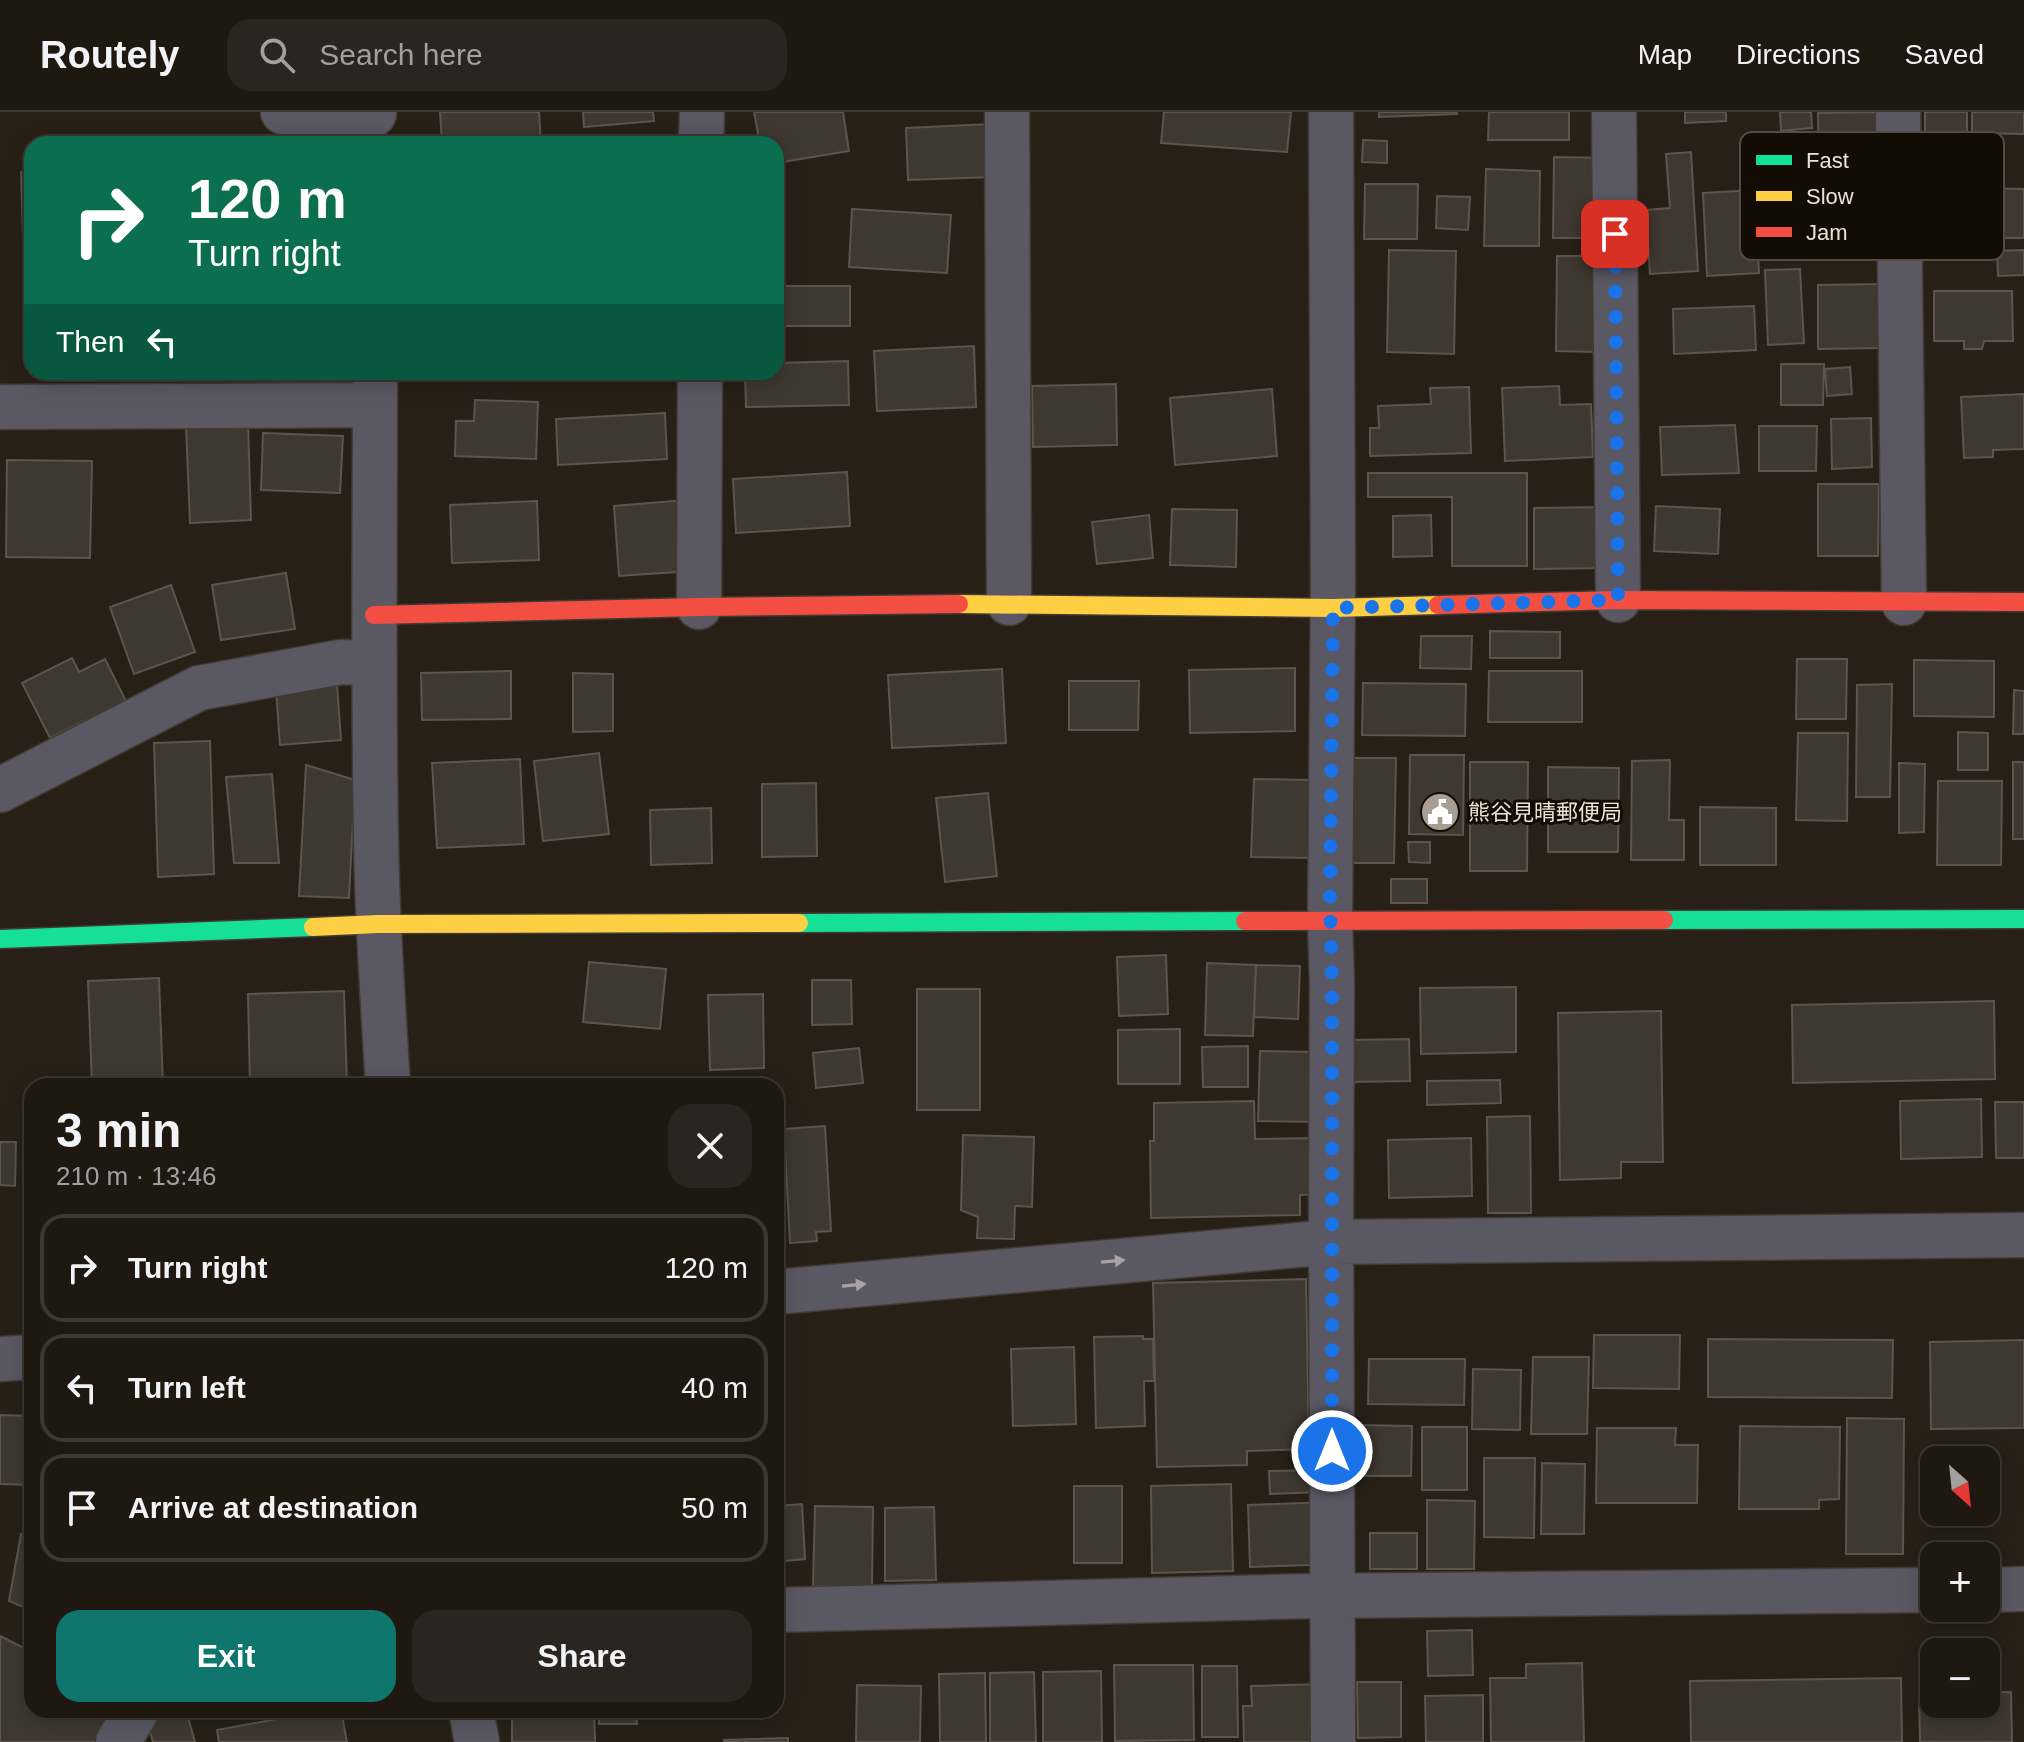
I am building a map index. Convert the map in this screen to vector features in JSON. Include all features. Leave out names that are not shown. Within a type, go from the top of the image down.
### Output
[{"type":"street","points":[[283,112],[374,123]]},
{"type":"street","points":[[701,136],[702,112]]},
{"type":"street","points":[[1007,112],[1009,603]]},
{"type":"street","points":[[1331,112],[1333,1742]]},
{"type":"street","points":[[1614,112],[1618,600]]},
{"type":"street","points":[[1898,112],[1898,132]]},
{"type":"street","points":[[1900,260],[1904,603]]},
{"type":"street","points":[[699,607],[700,380]]},
{"type":"street","points":[[0,407],[375,388],[374,663],[378,924],[388,1078]]},
{"type":"street","points":[[374,615],[1009,603],[1333,608],[1618,600],[2024,602]]},
{"type":"street","points":[[0,790],[199,688],[341,662],[374,663]]},
{"type":"street","points":[[0,939],[378,924],[2024,919]]},
{"type":"street","points":[[784,1291],[1331,1242],[2024,1235]]},
{"type":"street","points":[[0,1359],[24,1358]]},
{"type":"street","points":[[2000,1590],[2024,1589]]},
{"type":"street","points":[[784,1610],[1332,1596],[1920,1590]]},
{"type":"street","points":[[118,1742],[132,1718]]},
{"type":"street","points":[[472,1718],[477,1742]]},
{"type":"building","points":[[440,112],[539,112],[540,136],[442,136]]},
{"type":"building","points":[[583,112],[653,112],[654,121],[584,127]]},
{"type":"building","points":[[754,112],[843,112],[849,151],[784,162],[784,136],[758,136]]},
{"type":"building","points":[[1164,112],[1291,112],[1287,152],[1161,143]]},
{"type":"building","points":[[1379,112],[1457,112],[1457,114],[1379,117]]},
{"type":"building","points":[[1489,112],[1569,112],[1569,140],[1488,140]]},
{"type":"building","points":[[1685,112],[1726,112],[1726,121],[1685,123]]},
{"type":"building","points":[[1780,112],[1811,112],[1812,128],[1781,131]]},
{"type":"building","points":[[1880,112],[1880,132],[1818,132],[1818,113]]},
{"type":"building","points":[[1925,112],[1967,112],[1967,132],[1925,132]]},
{"type":"building","points":[[1972,112],[2024,112],[2024,134],[1972,132]]},
{"type":"building","points":[[991,124],[993,177],[908,180],[906,128]]},
{"type":"building","points":[[1363,140],[1387,141],[1387,163],[1362,162]]},
{"type":"building","points":[[1691,152],[1698,271],[1650,274],[1646,210],[1670,208],[1666,154]]},
{"type":"building","points":[[1554,157],[1607,158],[1606,238],[1553,238]]},
{"type":"building","points":[[1486,169],[1540,171],[1539,246],[1484,246]]},
{"type":"building","points":[[21,172],[24,173],[24,270]]},
{"type":"building","points":[[1365,184],[1418,184],[1417,239],[1364,239]]},
{"type":"building","points":[[2004,189],[2024,189],[2024,238],[2004,238]]},
{"type":"building","points":[[1740,191],[1740,260],[1758,260],[1759,273],[1707,276],[1703,193]]},
{"type":"building","points":[[1437,196],[1470,197],[1468,230],[1436,228]]},
{"type":"building","points":[[852,209],[951,215],[947,273],[849,267]]},
{"type":"building","points":[[1389,250],[1456,251],[1454,354],[1387,352]]},
{"type":"building","points":[[2024,250],[2024,275],[1998,276],[1997,260],[2004,260],[2004,251]]},
{"type":"building","points":[[1557,256],[1596,256],[1594,352],[1556,351]]},
{"type":"building","points":[[1800,269],[1804,343],[1768,345],[1765,270]]},
{"type":"building","points":[[1882,284],[1883,348],[1818,349],[1818,285]]},
{"type":"building","points":[[784,286],[850,286],[850,326],[784,326]]},
{"type":"building","points":[[1934,291],[2012,291],[2013,341],[1984,341],[1982,349],[1964,349],[1964,341],[1934,341]]},
{"type":"building","points":[[1754,306],[1756,350],[1674,354],[1673,309]]},
{"type":"building","points":[[974,346],[976,407],[877,411],[874,351]]},
{"type":"building","points":[[848,361],[849,405],[746,407],[745,380],[784,380],[784,363]]},
{"type":"building","points":[[1781,364],[1824,364],[1823,405],[1781,405]]},
{"type":"building","points":[[1850,367],[1852,394],[1827,396],[1825,369]]},
{"type":"building","points":[[1116,384],[1117,445],[1033,447],[1032,386]]},
{"type":"building","points":[[1559,386],[1560,405],[1591,404],[1593,457],[1505,461],[1502,388]]},
{"type":"building","points":[[1469,387],[1471,453],[1370,456],[1370,428],[1379,428],[1378,406],[1431,404],[1430,388]]},
{"type":"building","points":[[1272,389],[1277,456],[1175,465],[1170,398]]},
{"type":"building","points":[[2024,394],[2024,449],[1993,450],[1993,457],[1964,458],[1961,397]]},
{"type":"building","points":[[475,400],[538,402],[536,459],[455,456],[456,421],[474,421]]},
{"type":"building","points":[[665,413],[667,459],[558,465],[556,419]]},
{"type":"building","points":[[1871,418],[1872,467],[1832,469],[1831,419]]},
{"type":"building","points":[[248,424],[251,520],[190,523],[186,426]]},
{"type":"building","points":[[1735,425],[1739,473],[1662,475],[1660,427]]},
{"type":"building","points":[[1759,426],[1817,426],[1816,471],[1759,471]]},
{"type":"building","points":[[263,433],[343,436],[340,493],[261,490]]},
{"type":"building","points":[[7,460],[92,461],[90,558],[6,557]]},
{"type":"building","points":[[847,472],[850,526],[736,533],[733,479]]},
{"type":"building","points":[[1368,473],[1527,473],[1527,566],[1452,566],[1452,497],[1368,497]]},
{"type":"building","points":[[1818,484],[1879,484],[1878,556],[1818,556]]},
{"type":"building","points":[[686,500],[691,571],[619,576],[614,506]]},
{"type":"building","points":[[537,501],[539,560],[452,563],[450,505]]},
{"type":"building","points":[[1656,506],[1720,509],[1718,554],[1654,551]]},
{"type":"building","points":[[1610,507],[1610,568],[1534,569],[1534,508]]},
{"type":"building","points":[[1172,509],[1237,510],[1236,567],[1170,565]]},
{"type":"building","points":[[1149,515],[1153,558],[1097,564],[1092,522]]},
{"type":"building","points":[[1431,515],[1432,556],[1393,557],[1393,516]]},
{"type":"building","points":[[286,573],[295,629],[221,640],[212,585]]},
{"type":"building","points":[[171,585],[195,652],[134,674],[110,607]]},
{"type":"building","points":[[1490,631],[1560,632],[1560,658],[1490,658]]},
{"type":"building","points":[[1421,636],[1472,636],[1471,669],[1420,668]]},
{"type":"building","points":[[72,658],[79,672],[105,659],[126,701],[50,738],[22,683]]},
{"type":"building","points":[[1797,659],[1847,659],[1846,719],[1796,719]]},
{"type":"building","points":[[1914,660],[1994,661],[1994,717],[1914,716]]},
{"type":"building","points":[[1295,668],[1295,731],[1190,733],[1189,670]]},
{"type":"building","points":[[1002,669],[1006,743],[892,748],[888,675]]},
{"type":"building","points":[[511,671],[511,719],[422,720],[421,673]]},
{"type":"building","points":[[1489,671],[1582,671],[1582,722],[1488,722]]},
{"type":"building","points":[[573,673],[613,674],[613,731],[573,732]]},
{"type":"building","points":[[1069,681],[1139,681],[1138,730],[1069,730]]},
{"type":"building","points":[[1363,683],[1466,684],[1465,736],[1362,735]]},
{"type":"building","points":[[1892,684],[1890,797],[1856,797],[1857,685]]},
{"type":"building","points":[[337,685],[341,740],[280,745],[276,689]]},
{"type":"building","points":[[2014,690],[2024,691],[2024,734],[2013,734]]},
{"type":"building","points":[[1958,732],[1988,733],[1988,770],[1958,770]]},
{"type":"building","points":[[1798,733],[1848,733],[1847,821],[1796,820]]},
{"type":"building","points":[[210,741],[214,874],[158,877],[154,743]]},
{"type":"building","points":[[599,753],[609,834],[543,841],[534,761]]},
{"type":"building","points":[[1410,755],[1464,755],[1463,835],[1409,834]]},
{"type":"building","points":[[1351,758],[1396,758],[1394,863],[1350,863]]},
{"type":"building","points":[[520,759],[524,844],[437,848],[432,763]]},
{"type":"building","points":[[1670,760],[1669,820],[1684,820],[1684,860],[1631,860],[1632,761]]},
{"type":"building","points":[[1470,762],[1528,762],[1527,871],[1470,871]]},
{"type":"building","points":[[2013,762],[2024,762],[2024,839],[2013,839]]},
{"type":"building","points":[[1899,763],[1925,764],[1924,832],[1899,833]]},
{"type":"building","points":[[306,765],[355,780],[349,898],[299,896]]},
{"type":"building","points":[[1548,767],[1619,768],[1618,852],[1548,852]]},
{"type":"building","points":[[272,774],[279,863],[234,863],[226,777]]},
{"type":"building","points":[[1254,779],[1310,780],[1309,858],[1251,857]]},
{"type":"building","points":[[1938,781],[2002,781],[2001,865],[1937,865]]},
{"type":"building","points":[[816,783],[817,856],[762,857],[762,784]]},
{"type":"building","points":[[988,793],[997,876],[945,882],[936,798]]},
{"type":"building","points":[[1700,807],[1776,808],[1776,865],[1700,865]]},
{"type":"building","points":[[711,808],[712,863],[651,865],[650,810]]},
{"type":"building","points":[[1408,842],[1430,842],[1430,863],[1409,862]]},
{"type":"building","points":[[1391,879],[1427,879],[1427,903],[1391,903]]},
{"type":"building","points":[[1166,955],[1168,1014],[1119,1016],[1117,957]]},
{"type":"building","points":[[589,962],[666,969],[660,1029],[583,1022]]},
{"type":"building","points":[[1207,963],[1256,965],[1253,1036],[1205,1035]]},
{"type":"building","points":[[1256,965],[1300,966],[1298,1019],[1254,1017]]},
{"type":"building","points":[[159,978],[163,1078],[92,1078],[88,981]]},
{"type":"building","points":[[812,980],[851,980],[852,1024],[812,1025]]},
{"type":"building","points":[[1516,987],[1516,1052],[1421,1054],[1420,988]]},
{"type":"building","points":[[917,989],[980,989],[980,1110],[917,1110]]},
{"type":"building","points":[[344,991],[347,1078],[250,1078],[248,994]]},
{"type":"building","points":[[763,994],[764,1068],[710,1070],[708,995]]},
{"type":"building","points":[[1994,1001],[1995,1079],[1793,1083],[1792,1005]]},
{"type":"building","points":[[1661,1011],[1663,1162],[1621,1162],[1621,1178],[1560,1180],[1558,1013]]},
{"type":"building","points":[[1180,1029],[1180,1084],[1118,1084],[1118,1030]]},
{"type":"building","points":[[1409,1039],[1410,1081],[1350,1082],[1350,1040]]},
{"type":"building","points":[[1248,1046],[1248,1087],[1203,1087],[1202,1047]]},
{"type":"building","points":[[859,1048],[863,1083],[816,1088],[813,1053]]},
{"type":"building","points":[[1260,1051],[1320,1052],[1318,1122],[1258,1121]]},
{"type":"building","points":[[1500,1080],[1501,1103],[1427,1105],[1427,1081]]},
{"type":"building","points":[[1981,1099],[1982,1157],[1901,1159],[1900,1101]]},
{"type":"building","points":[[1254,1101],[1255,1139],[1320,1138],[1321,1194],[1300,1195],[1300,1215],[1151,1218],[1150,1141],[1154,1141],[1154,1103]]},
{"type":"building","points":[[1995,1102],[2024,1102],[2024,1158],[1996,1158]]},
{"type":"building","points":[[1530,1116],[1531,1213],[1488,1213],[1487,1117]]},
{"type":"building","points":[[825,1126],[831,1231],[816,1232],[817,1241],[790,1243],[784,1129]]},
{"type":"building","points":[[963,1135],[1034,1137],[1032,1207],[1015,1206],[1014,1239],[977,1238],[978,1217],[961,1210]]},
{"type":"building","points":[[1471,1138],[1472,1196],[1389,1198],[1388,1140]]},
{"type":"building","points":[[0,1142],[16,1142],[15,1186],[0,1185]]},
{"type":"building","points":[[1306,1279],[1309,1449],[1247,1451],[1247,1465],[1157,1467],[1153,1283]]},
{"type":"building","points":[[1594,1335],[1680,1335],[1679,1389],[1593,1388]]},
{"type":"building","points":[[1143,1336],[1143,1339],[1153,1339],[1154,1381],[1144,1381],[1145,1426],[1096,1428],[1094,1337]]},
{"type":"building","points":[[1708,1339],[1893,1340],[1892,1398],[1708,1397]]},
{"type":"building","points":[[2024,1340],[2024,1428],[1931,1429],[1930,1342]]},
{"type":"building","points":[[1074,1347],[1076,1424],[1013,1426],[1011,1349]]},
{"type":"building","points":[[1533,1357],[1589,1357],[1587,1434],[1531,1434]]},
{"type":"building","points":[[1369,1359],[1465,1359],[1464,1405],[1368,1404]]},
{"type":"building","points":[[1473,1369],[1521,1370],[1520,1430],[1472,1429]]},
{"type":"building","points":[[0,1415],[24,1416],[24,1485],[0,1484]]},
{"type":"building","points":[[1847,1418],[1904,1419],[1903,1554],[1846,1554]]},
{"type":"building","points":[[1356,1425],[1412,1426],[1411,1476],[1357,1476]]},
{"type":"building","points":[[1740,1426],[1840,1427],[1839,1499],[1819,1500],[1819,1509],[1739,1509]]},
{"type":"building","points":[[1422,1427],[1467,1427],[1467,1490],[1422,1490]]},
{"type":"building","points":[[1597,1428],[1676,1428],[1675,1445],[1698,1445],[1697,1503],[1596,1503]]},
{"type":"building","points":[[1484,1458],[1535,1458],[1534,1538],[1484,1537]]},
{"type":"building","points":[[1542,1463],[1585,1464],[1584,1534],[1541,1534]]},
{"type":"building","points":[[1322,1470],[1322,1492],[1270,1494],[1269,1471]]},
{"type":"building","points":[[1231,1484],[1233,1571],[1152,1573],[1151,1486]]},
{"type":"building","points":[[1074,1486],[1122,1486],[1122,1563],[1074,1563]]},
{"type":"building","points":[[1427,1500],[1475,1501],[1474,1569],[1427,1569]]},
{"type":"building","points":[[1329,1502],[1312,1565],[1250,1567],[1248,1505]]},
{"type":"building","points":[[802,1504],[805,1559],[784,1561],[784,1505]]},
{"type":"building","points":[[815,1506],[873,1507],[872,1587],[813,1586]]},
{"type":"building","points":[[934,1507],[936,1580],[885,1581],[885,1508]]},
{"type":"building","points":[[1370,1533],[1417,1533],[1417,1569],[1370,1569]]},
{"type":"building","points":[[21,1534],[24,1534],[24,1608],[9,1601]]},
{"type":"building","points":[[1472,1630],[1473,1675],[1428,1676],[1427,1631]]},
{"type":"building","points":[[0,1636],[24,1648],[24,1718],[120,1718],[104,1742],[0,1742]]},
{"type":"building","points":[[1582,1663],[1584,1742],[1491,1742],[1490,1678],[1526,1678],[1526,1664]]},
{"type":"building","points":[[1114,1665],[1193,1665],[1194,1740],[1115,1741]]},
{"type":"building","points":[[1202,1666],[1237,1666],[1238,1737],[1202,1737]]},
{"type":"building","points":[[1101,1671],[1102,1742],[1043,1742],[1043,1672]]},
{"type":"building","points":[[1034,1672],[1036,1742],[990,1742],[990,1673]]},
{"type":"building","points":[[985,1673],[986,1742],[940,1742],[939,1674]]},
{"type":"building","points":[[1901,1678],[1902,1742],[1691,1742],[1690,1681]]},
{"type":"building","points":[[1357,1682],[1401,1682],[1401,1737],[1358,1738]]},
{"type":"building","points":[[1320,1684],[1321,1742],[1244,1742],[1243,1706],[1252,1706],[1251,1686]]},
{"type":"building","points":[[857,1685],[921,1686],[920,1742],[856,1742]]},
{"type":"building","points":[[2000,1692],[2011,1692],[2012,1742],[1920,1742],[1919,1693],[1920,1718],[2000,1718]]},
{"type":"building","points":[[1483,1695],[1483,1742],[1426,1742],[1425,1696]]},
{"type":"building","points":[[188,1718],[195,1742],[153,1742],[146,1719]]},
{"type":"building","points":[[282,1718],[342,1718],[347,1742],[219,1742],[217,1730]]},
{"type":"building","points":[[512,1718],[594,1718],[595,1742],[512,1742]]},
{"type":"building","points":[[599,1718],[637,1718],[637,1724],[599,1724]]},
{"type":"building","points":[[788,1738],[788,1742],[724,1742],[724,1740]]},
{"type":"traffic: fast","points":[[1664,920],[2024,919]]},
{"type":"traffic: fast","points":[[799,923],[1245,921]]},
{"type":"traffic: fast","points":[[0,939],[313,927]]},
{"type":"traffic: slow","points":[[959,604],[1333,608],[1438,605]]},
{"type":"traffic: slow","points":[[313,927],[378,924],[799,923]]},
{"type":"traffic: jam","points":[[1438,605],[1618,600],[2024,602]]},
{"type":"traffic: jam","points":[[374,615],[959,604]]},
{"type":"traffic: jam","points":[[1245,921],[1664,920]]},
{"type":"place","name":"熊谷見晴郵便局","points":[[1440,812]]},
{"type":"route","points":[[1332,1451],[1330,899],[1333,608],[1618,600],[1615,234]]}]
